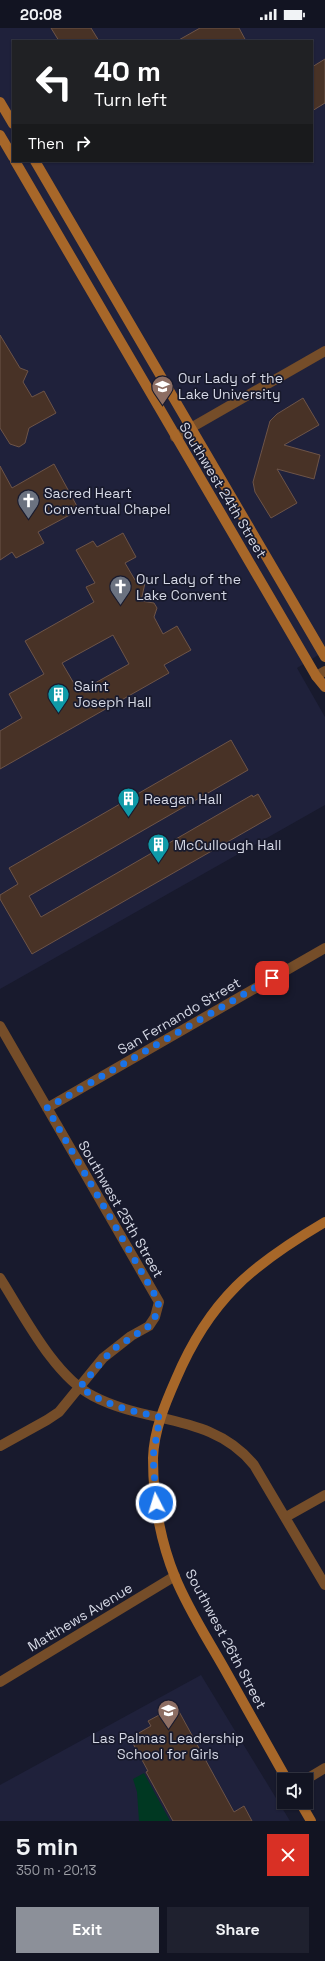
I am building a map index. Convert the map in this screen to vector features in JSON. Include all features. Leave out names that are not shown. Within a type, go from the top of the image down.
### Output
[{"type":"main road","points":[[0,102],[12,122]]},
{"type":"main road","points":[[0,135],[12,156]]},
{"type":"main road","name":"Southwest 24th Street","points":[[16,162],[175,437],[316,676],[325,687]]},
{"type":"main road","name":"Southwest 24th Street","points":[[36,162],[325,657]]},
{"type":"main road","name":"Southwest 26th Street","points":[[283,1773],[193,1613],[175,1576],[162,1537],[155,1493],[153,1456],[160,1417],[191,1346],[207,1320],[225,1296],[259,1265],[287,1245],[325,1222]]},
{"type":"main road","points":[[304,1809],[311,1821]]},
{"type":"street","points":[[175,437],[325,351]]},
{"type":"street","points":[[316,676],[325,671]]},
{"type":"street","name":"San Fernando Street","points":[[47,1108],[325,948]]},
{"type":"street","name":"Southwest 25th Street","points":[[0,1026],[159,1302],[155,1317],[149,1326],[112,1350],[80,1387]]},
{"type":"street","points":[[0,1278],[59,1367],[91,1396],[118,1407],[200,1427],[228,1441],[243,1452],[254,1466],[286,1517],[325,1585]]},
{"type":"street","points":[[0,1446],[59,1412],[80,1387]]},
{"type":"street","points":[[286,1517],[325,1495]]},
{"type":"street","name":"Matthews Avenue","points":[[0,1682],[175,1576]]},
{"type":"street","points":[[313,1775],[325,1768]]},
{"type":"shaded area","name":"Our Lady of the Lake University","points":[[0,28],[325,28],[325,651],[297,668],[325,717],[325,805],[0,989]]},
{"type":"shaded area","name":"Las Palmas Leadership School for Girls","points":[[201,1675],[277,1800],[277,1809],[283,1809],[290,1821],[0,1821],[0,1785]]},
{"type":"green space","points":[[144,1773],[170,1821],[139,1821],[137,1792],[133,1779]]},
{"type":"building","points":[[51,28],[91,28],[98,40],[58,40]]},
{"type":"building","points":[[200,28],[239,28],[245,40],[179,40]]},
{"type":"building","points":[[325,59],[325,103],[313,110],[313,66]]},
{"type":"building","points":[[0,335],[20,368],[28,371],[23,382],[32,397],[44,391],[56,413],[29,428],[25,443],[19,447],[10,444],[0,428]]},
{"type":"building","points":[[303,398],[319,425],[284,445],[320,455],[314,479],[277,469],[297,503],[271,518],[255,492],[253,482],[270,421],[277,414]]},
{"type":"building","name":"Sacred Heart Conventual Chapel","points":[[54,464],[79,510],[38,532],[44,543],[16,558],[12,552],[0,560],[0,466],[12,488]]},
{"type":"building","points":[[123,533],[136,557],[125,563],[135,580],[145,583],[141,601],[154,603],[157,608],[154,617],[163,634],[177,626],[191,650],[164,665],[169,673],[0,769],[0,731],[22,718],[9,694],[44,674],[25,641],[94,602],[86,587],[95,583],[76,550],[93,541],[97,547]],"holes":[[[113,635],[129,664],[79,692],[62,663]]]},
{"type":"building","points":[[231,740],[248,770],[29,896],[41,917],[252,795],[253,797],[258,794],[271,817],[32,954],[0,899],[0,895],[18,884],[9,868]]},
{"type":"building","points":[[176,1706],[234,1812],[244,1806],[252,1821],[173,1821],[146,1772],[148,1771],[130,1738],[151,1726],[148,1721]]},
{"type":"place","name":"Our Lady of the Lake University","points":[[162,406]]},
{"type":"place","name":"Sacred Heart Conventual Chapel","points":[[29,520]]},
{"type":"place","name":"Our Lady of the Lake Convent","points":[[121,606]]},
{"type":"place","name":"Saint Joseph Hall","points":[[59,714]]},
{"type":"place","name":"Reagan Hall","points":[[128,818]]},
{"type":"place","name":"McCullough Hall","points":[[159,864]]},
{"type":"place","name":"Las Palmas Leadership School for Girls","points":[[168,1730]]},
{"type":"route","points":[[156,1503],[153,1456],[160,1417],[118,1407],[91,1396],[80,1387],[112,1350],[131,1336],[149,1326],[158,1310],[159,1302],[47,1108],[272,978]]}]
